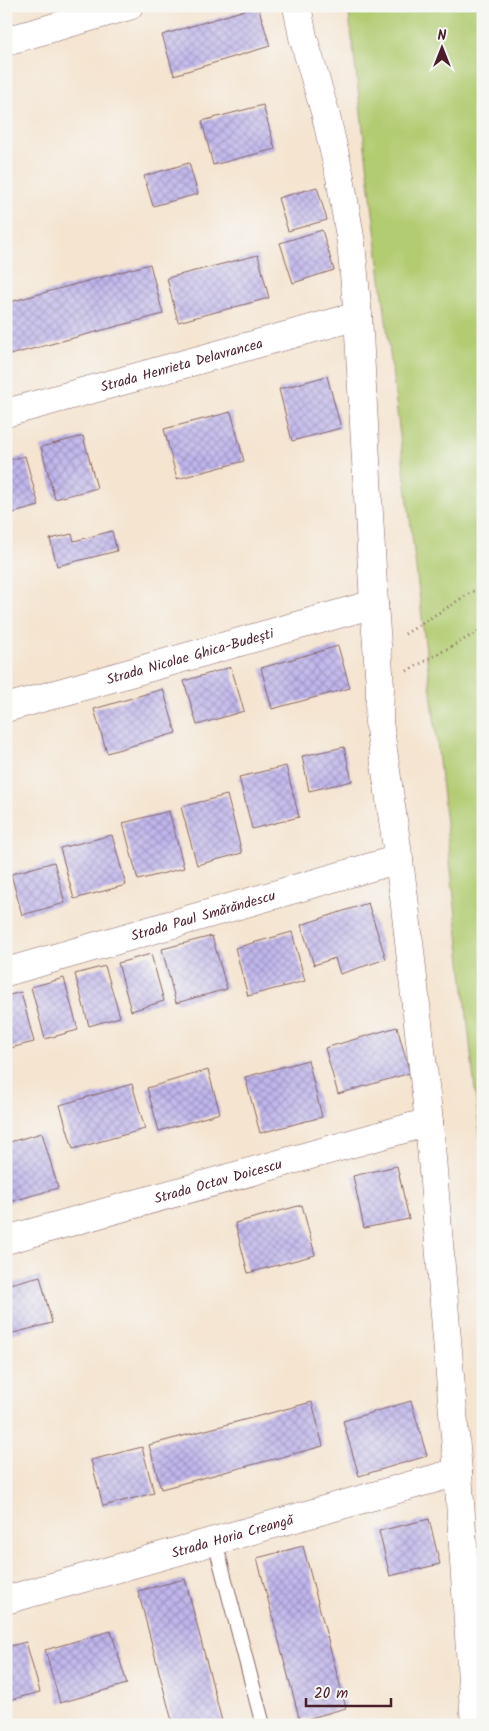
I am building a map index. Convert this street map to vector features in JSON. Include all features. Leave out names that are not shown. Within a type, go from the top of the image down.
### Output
[{"type":"street","points":[[6,41],[129,6]]},
{"type":"street","points":[[297,6],[303,37],[325,112],[340,177],[351,243],[358,316],[380,686],[380,730],[399,859],[429,1122],[458,1472],[475,1725]]},
{"type":"street","name":"Strada Henrieta Delavrancea","points":[[6,413],[358,316]]},
{"type":"street","name":"Strada Nicolae Ghica-Budești","points":[[6,708],[374,604]]},
{"type":"street","name":"Strada Paul Smărăndescu","points":[[6,972],[399,859]]},
{"type":"street","name":"Strada Octav Doicescu","points":[[6,1240],[429,1122]]},
{"type":"street","name":"Strada Horia Creangă","points":[[6,1600],[458,1472]]},
{"type":"lane","points":[[215,1542],[263,1725]]},
{"type":"path","points":[[378,652],[483,585]]},
{"type":"path","points":[[380,686],[483,629]]},
{"type":"green space","points":[[348,6],[483,6],[483,1163],[437,742]]},
{"type":"building","points":[[258,6],[270,46],[174,75],[162,35]]},
{"type":"building","points":[[263,105],[275,149],[213,165],[202,121]]},
{"type":"building","points":[[189,163],[198,194],[153,206],[144,176]]},
{"type":"building","points":[[317,187],[327,220],[288,231],[278,198]]},
{"type":"building","points":[[322,230],[334,270],[293,283],[280,243]]},
{"type":"building","points":[[258,255],[269,298],[178,322],[167,278]]},
{"type":"building","points":[[150,264],[163,314],[6,356],[6,303]]},
{"type":"building","points":[[327,376],[341,428],[292,441],[279,389]]},
{"type":"building","points":[[231,412],[244,461],[177,479],[164,429]]},
{"type":"building","points":[[83,436],[97,488],[55,499],[41,447]]},
{"type":"building","points":[[25,456],[39,506],[6,515],[6,461]]},
{"type":"building","points":[[112,531],[117,551],[57,566],[50,539],[72,534],[74,541]]},
{"type":"building","points":[[338,646],[350,688],[272,709],[261,668]]},
{"type":"building","points":[[231,667],[244,711],[197,725],[184,681]]},
{"type":"building","points":[[163,689],[176,733],[107,753],[94,709]]},
{"type":"building","points":[[344,747],[352,781],[309,791],[302,756]]},
{"type":"building","points":[[286,766],[299,817],[252,829],[239,777]]},
{"type":"building","points":[[227,795],[242,853],[197,865],[181,807]]},
{"type":"building","points":[[169,811],[184,868],[138,880],[123,823]]},
{"type":"building","points":[[112,835],[126,885],[74,899],[60,848]]},
{"type":"building","points":[[54,862],[65,903],[22,915],[11,874]]},
{"type":"building","points":[[368,903],[386,959],[340,974],[335,958],[314,965],[301,925]]},
{"type":"building","points":[[292,932],[305,981],[248,996],[235,948]]},
{"type":"building","points":[[212,936],[227,989],[176,1003],[162,949]]},
{"type":"building","points":[[151,954],[164,1001],[131,1011],[118,963]]},
{"type":"building","points":[[105,966],[120,1017],[89,1026],[75,974]]},
{"type":"building","points":[[64,978],[78,1030],[45,1039],[31,987]]},
{"type":"building","points":[[21,992],[34,1042],[6,1049],[6,996]]},
{"type":"building","points":[[397,1027],[410,1073],[338,1094],[325,1048]]},
{"type":"building","points":[[308,1060],[322,1117],[260,1133],[245,1077]]},
{"type":"building","points":[[208,1070],[220,1113],[159,1131],[147,1088]]},
{"type":"building","points":[[132,1084],[145,1129],[73,1149],[60,1105]]},
{"type":"building","points":[[42,1133],[58,1188],[6,1203],[6,1143]]},
{"type":"building","points":[[397,1166],[409,1219],[364,1228],[353,1176]]},
{"type":"building","points":[[302,1205],[315,1255],[248,1273],[235,1223]]},
{"type":"building","points":[[40,1276],[52,1323],[6,1335],[6,1285]]},
{"type":"building","points":[[411,1401],[427,1456],[359,1476],[343,1421]]},
{"type":"building","points":[[312,1402],[323,1446],[161,1489],[149,1445]]},
{"type":"building","points":[[142,1447],[154,1493],[103,1506],[91,1460]]},
{"type":"building","points":[[429,1519],[440,1564],[390,1576],[379,1531]]},
{"type":"building","points":[[303,1546],[346,1708],[300,1721],[257,1558]]},
{"type":"building","points":[[185,1579],[223,1725],[173,1725],[138,1591]]},
{"type":"building","points":[[111,1631],[127,1684],[60,1703],[45,1650]]},
{"type":"building","points":[[26,1642],[40,1692],[6,1701],[6,1647]]}]
